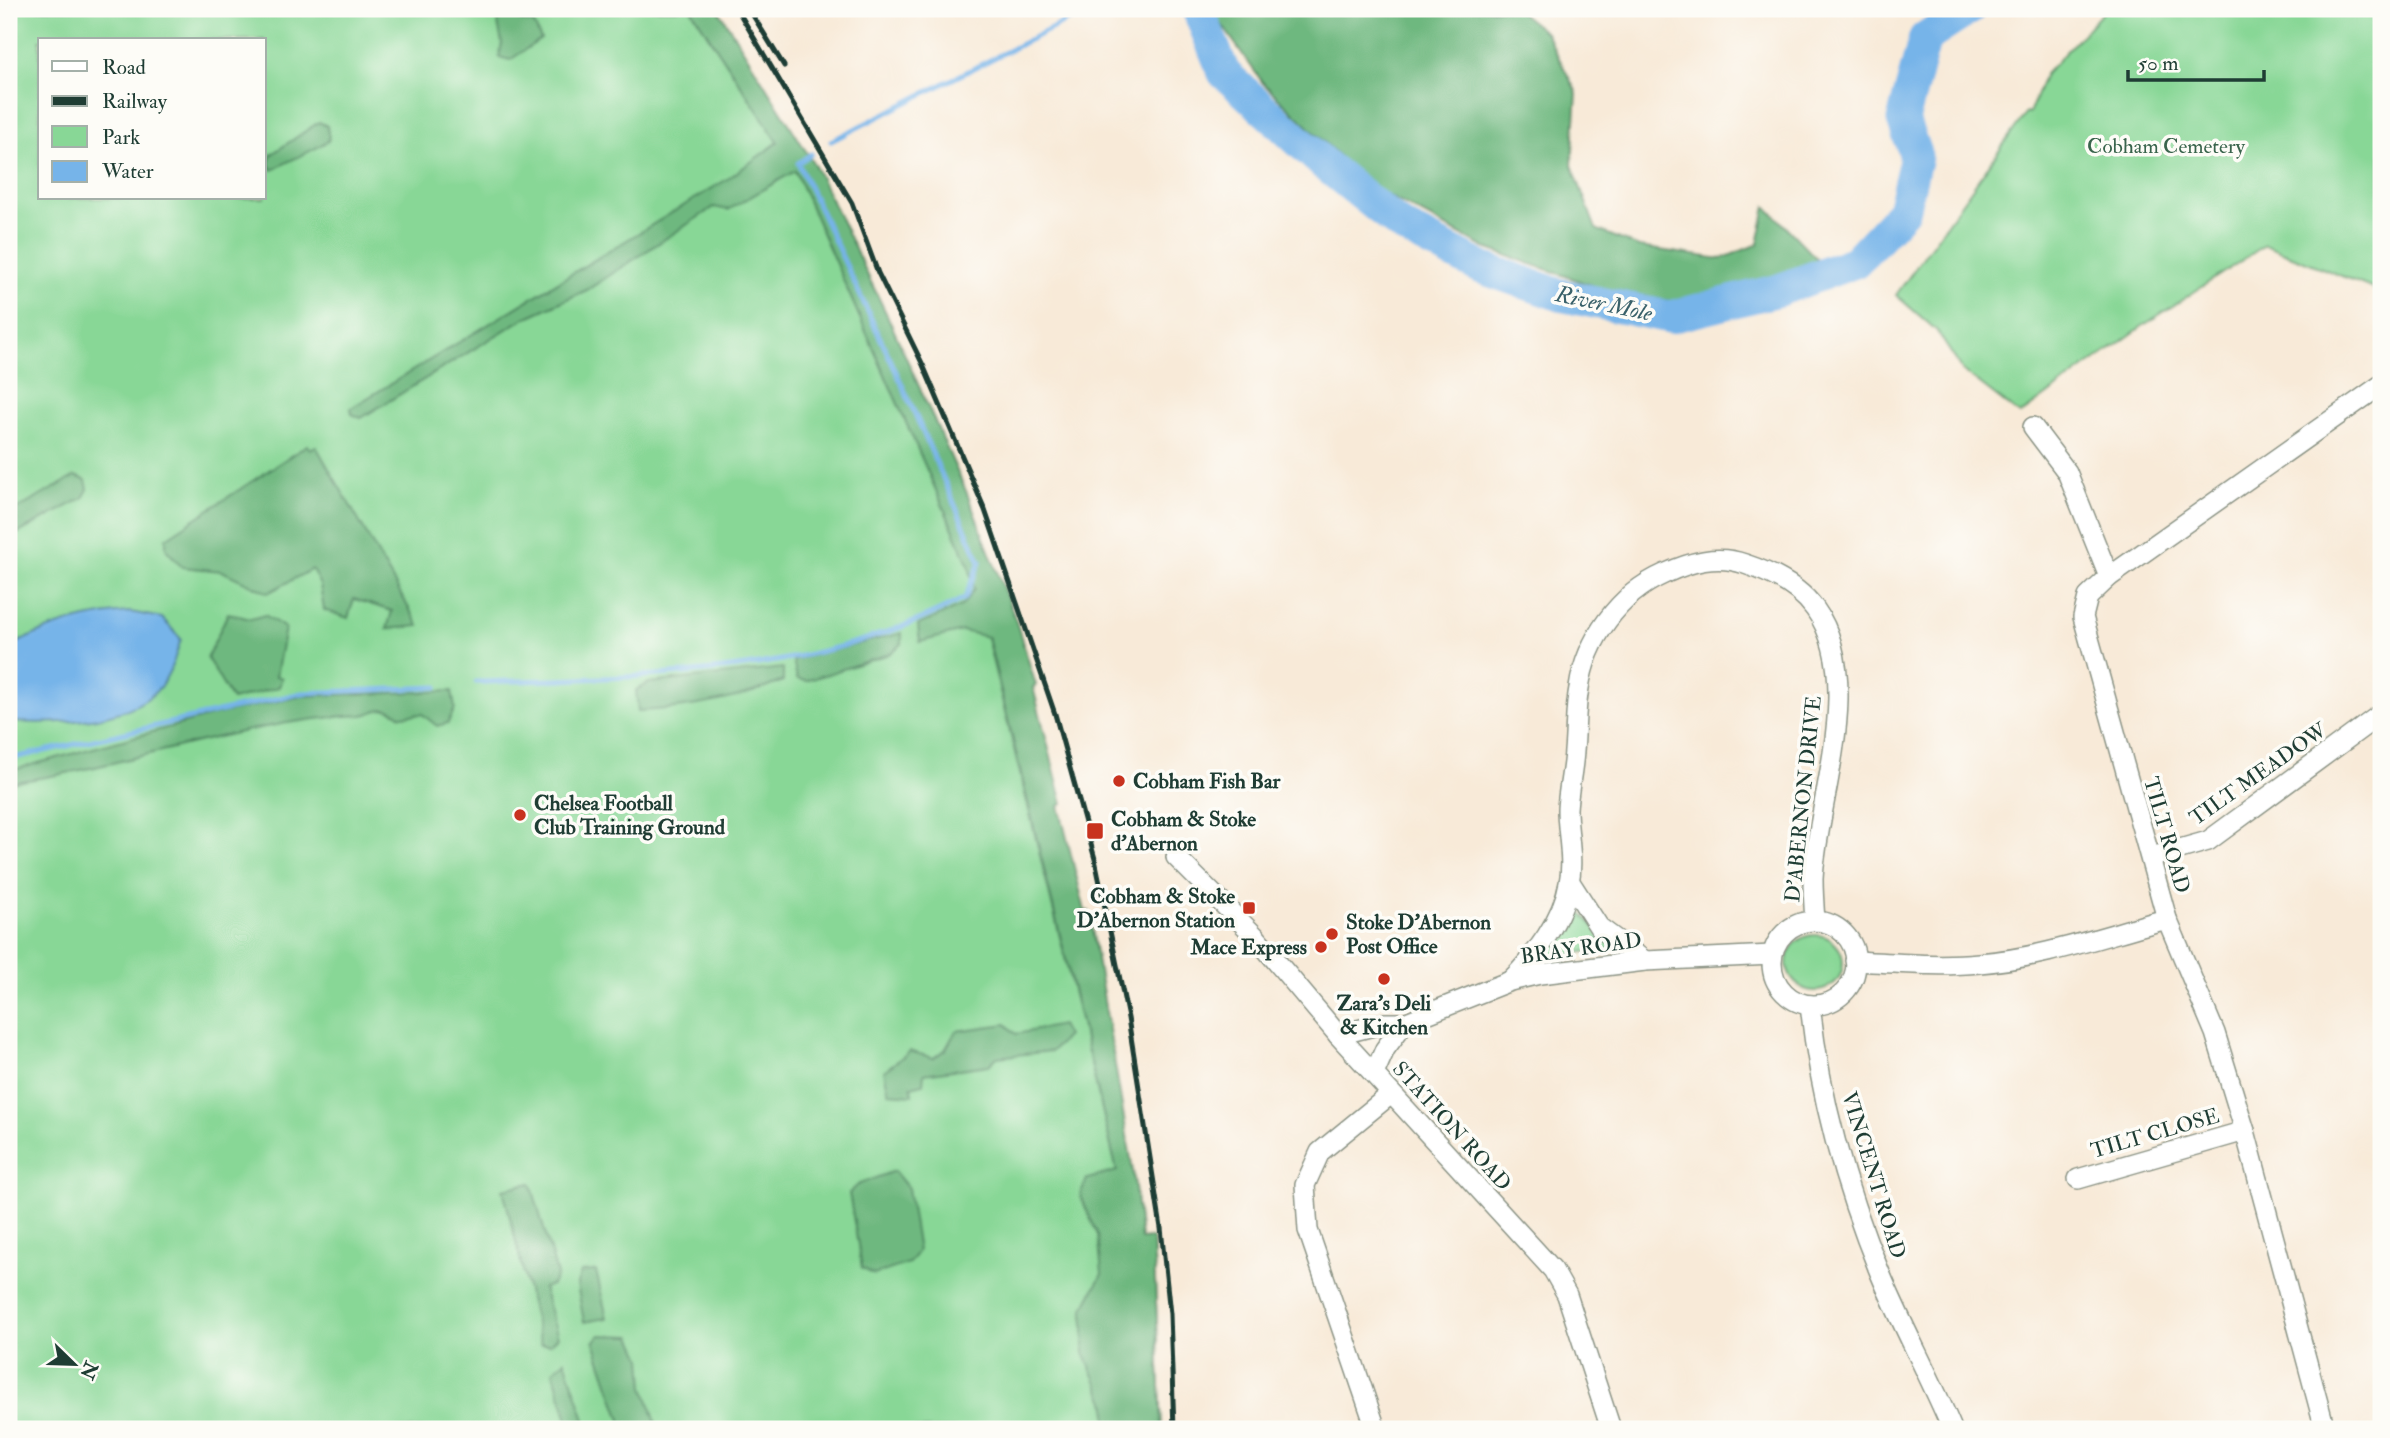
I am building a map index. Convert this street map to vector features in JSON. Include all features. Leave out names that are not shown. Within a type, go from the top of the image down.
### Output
[{"type":"street","name":"TILT ROAD","points":[[2325,1429],[2245,1131],[2215,1033],[2167,919],[2083,617],[2088,597],[2109,577],[2381,385]]},
{"type":"street","points":[[2033,427],[2067,472],[2109,577]]},
{"type":"street","name":"D'ABERNON DRIVE","points":[[1510,981],[1543,941],[1570,882],[1567,805],[1579,687],[1589,651],[1607,621],[1627,597],[1654,579],[1685,565],[1712,558],[1742,563],[1796,589],[1816,610],[1827,635],[1835,666],[1838,700],[1827,800],[1814,878],[1815,921]]},
{"type":"street","name":"TILT MEADOW","points":[[2151,857],[2208,841],[2378,716],[2381,721]]},
{"type":"street","name":"STATION ROAD","points":[[1176,857],[1255,936],[1338,1035],[1553,1270],[1567,1295],[1611,1429]]},
{"type":"street","points":[[1570,882],[1599,927],[1645,961]]},
{"type":"street","points":[[1855,961],[1918,965],[1980,963],[2087,942],[2167,919]]},
{"type":"street","points":[[1815,921],[1838,929],[1853,948],[1855,961],[1850,984],[1843,993],[1822,1004],[1810,1005],[1797,1001],[1777,983],[1772,955],[1776,944],[1792,927],[1815,921]]},
{"type":"street","name":"BRAY ROAD","points":[[1338,1035],[1385,1023],[1404,1023],[1510,981],[1645,961],[1772,955]]},
{"type":"street","name":"VINCENT ROAD","points":[[1810,1005],[1826,1101],[1859,1217],[1881,1276],[1952,1429]]},
{"type":"street","points":[[1374,1074],[1385,1049],[1404,1023]]},
{"type":"street","points":[[1376,1429],[1308,1230],[1305,1185],[1320,1152],[1391,1094]]},
{"type":"street","name":"TILT CLOSE","points":[[2078,1179],[2245,1131]]},
{"type":"green space","name":"Chelsea Football Club Training Ground","points":[[9,9],[691,9],[790,159],[969,565],[1117,1171],[1133,1171],[1141,1239],[1153,1238],[1162,1429],[9,1429]]},
{"type":"green space","points":[[510,9],[520,20],[534,24],[541,39],[510,60],[499,57],[502,43],[497,19]]},
{"type":"green space","points":[[691,9],[718,9],[814,164],[887,315],[966,491],[1016,621],[1036,685],[1033,687],[1063,804],[1059,806],[1085,911],[1089,911],[1133,1171],[1141,1239],[1153,1238],[1162,1429],[1107,1429],[1107,1406],[1084,1353],[1084,1308],[1102,1274],[1098,1235],[1080,1196],[1087,1179],[1117,1171],[988,637],[962,631],[920,642],[918,625],[963,605],[974,589],[969,565],[795,171],[728,210],[714,207],[587,290],[523,319],[361,418],[352,414],[351,408],[729,178],[778,142]]},
{"type":"green space","points":[[1216,9],[1516,9],[1546,33],[1577,93],[1572,165],[1596,229],[1639,247],[1721,259],[1758,244],[1766,206],[1820,262],[1767,280],[1675,302],[1597,287],[1485,248],[1370,186],[1263,83],[1217,18]]},
{"type":"green space","name":"Cobham Cemetery","points":[[2106,9],[2381,9],[2381,292],[2265,245],[2144,325],[2020,415],[1963,371],[1936,330],[1896,295],[2026,113],[2029,114],[2045,74]]},
{"type":"green space","points":[[319,122],[327,126],[329,140],[273,170],[268,164],[272,154]]},
{"type":"green space","points":[[307,445],[310,449],[316,446],[419,626],[387,629],[392,611],[354,599],[348,618],[324,610],[320,585],[312,569],[268,593],[222,571],[182,567],[166,549],[166,538]]},
{"type":"green space","points":[[75,476],[86,480],[88,489],[83,498],[9,538],[9,514]]},
{"type":"green space","points":[[228,613],[250,619],[265,615],[285,628],[276,676],[282,678],[279,687],[232,700],[207,658]]},
{"type":"green space","points":[[902,633],[902,644],[889,654],[806,681],[797,679],[793,660]]},
{"type":"green space","points":[[783,668],[783,681],[748,694],[694,706],[638,711],[636,690],[649,683]]},
{"type":"green space","points":[[452,691],[455,708],[448,723],[437,726],[422,714],[401,716],[391,710],[380,709],[362,715],[274,725],[230,734],[58,775],[15,782],[9,787],[9,771],[218,714],[302,696]]},
{"type":"green space","points":[[1569,899],[1614,948],[1538,958]]},
{"type":"green space","points":[[1815,935],[1826,937],[1835,943],[1841,952],[1841,974],[1835,983],[1826,989],[1815,991],[1804,989],[1795,983],[1789,974],[1787,963],[1789,952],[1795,943],[1804,937]]},
{"type":"green space","points":[[1006,1024],[1016,1034],[1061,1025],[1067,1036],[1052,1051],[997,1057],[989,1065],[924,1074],[923,1084],[911,1087],[912,1095],[889,1093],[884,1071],[910,1051],[933,1058],[945,1050],[956,1031]]},
{"type":"green space","points":[[894,1171],[908,1188],[918,1251],[909,1263],[874,1275],[862,1268],[849,1193],[859,1184]]},
{"type":"green space","points":[[531,1183],[557,1275],[552,1285],[543,1288],[558,1337],[550,1344],[541,1344],[503,1189]]},
{"type":"green space","points":[[596,1271],[607,1318],[584,1322],[577,1284],[581,1272]]},
{"type":"green space","points":[[600,1335],[632,1336],[642,1358],[644,1387],[658,1429],[624,1429],[594,1342]]},
{"type":"green space","points":[[565,1360],[588,1429],[571,1429],[553,1371]]},
{"type":"water","points":[[130,612],[162,618],[181,639],[173,662],[157,691],[136,705],[101,717],[64,722],[9,722],[9,647],[68,623],[99,615]]},
{"type":"waterway","points":[[831,141],[1090,9]]},
{"type":"waterway","name":"River Mole","points":[[1198,9],[1224,73],[1325,165],[1401,226],[1482,268],[1560,295],[1670,317],[1779,290],[1855,262],[1903,211],[1916,156],[1903,120],[1925,38],[1969,9]]},
{"type":"waterway","points":[[476,682],[664,675],[788,659],[849,645],[908,625],[965,598],[980,562],[900,380],[798,163],[811,154]]},
{"type":"waterway","points":[[9,759],[302,693],[437,687]]},
{"type":"railway","points":[[737,9],[852,203],[878,273],[923,365],[985,510],[1055,714],[1095,859],[1128,1018],[1161,1228],[1170,1314],[1174,1429]]},
{"type":"railway","points":[[749,9],[784,66]]},
{"type":"place","name":"Cobham Fish Bar","points":[[1119,781]]},
{"type":"place","name":"Chelsea Football Club Training Ground","points":[[520,815]]},
{"type":"place","name":"Cobham & Stoke d'Abernon","points":[[1095,831]]},
{"type":"place","name":"Cobham & Stoke D'Abernon Station","points":[[1249,908]]},
{"type":"place","name":"Stoke D'Abernon Post Office","points":[[1332,934]]},
{"type":"place","name":"Mace Express","points":[[1321,947]]},
{"type":"place","name":"Zara's Deli & Kitchen","points":[[1384,979]]}]
